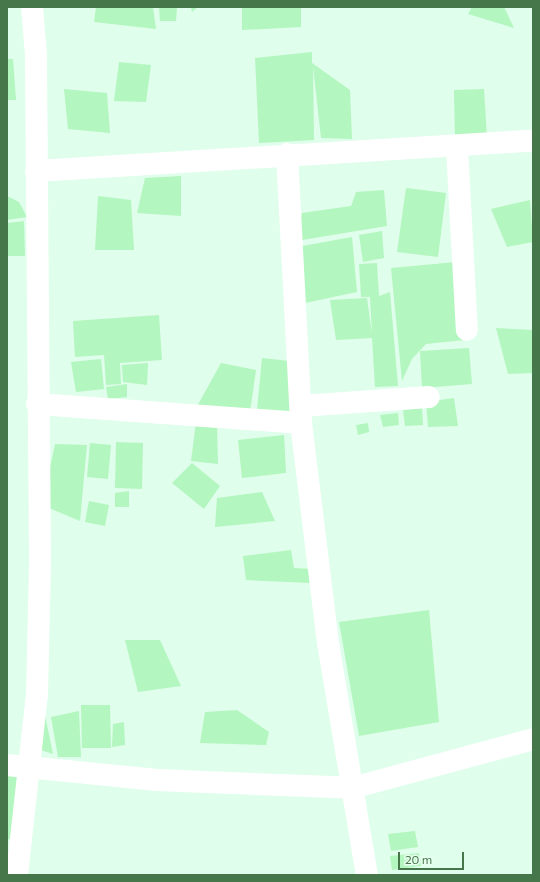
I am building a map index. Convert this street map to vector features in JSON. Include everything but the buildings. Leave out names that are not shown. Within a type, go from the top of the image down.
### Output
[{"type":"street","points":[[16,875],[17,766],[37,695],[36,171],[32,7]]},
{"type":"street","points":[[36,171],[287,154],[457,148],[533,142]]},
{"type":"street","points":[[457,148],[466,330]]},
{"type":"street","points":[[287,154],[301,414],[328,643],[367,875]]},
{"type":"street","points":[[37,404],[301,414],[429,397]]},
{"type":"street","points":[[17,766],[157,780],[352,788],[533,739]]}]
